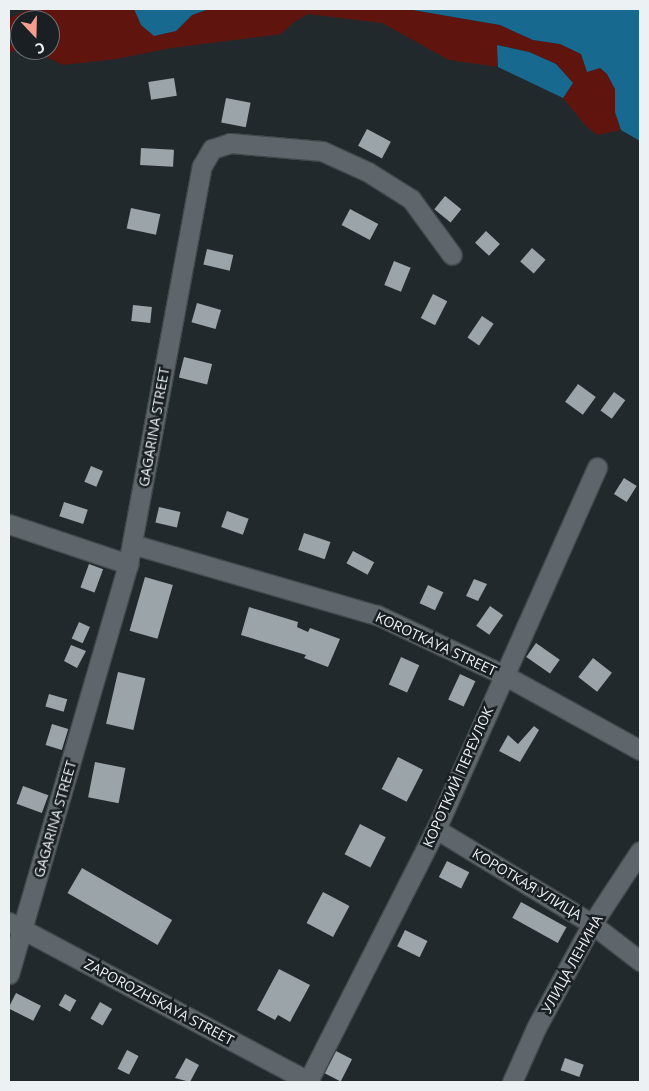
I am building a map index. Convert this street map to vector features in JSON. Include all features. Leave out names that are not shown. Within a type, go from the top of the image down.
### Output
[{"type":"street","name":"GAGARINA STREET","points":[[9,974],[16,926],[128,564],[202,166],[212,148],[230,143],[322,151],[329,154],[368,172],[411,199],[452,255]]},
{"type":"street","name":"КОРОТКИЙ ПЕРЕУЛОК","points":[[309,1082],[436,829],[597,467]]},
{"type":"street","points":[[9,524],[128,564]]},
{"type":"street","name":"KOROTKAYA STREET","points":[[132,544],[377,615],[504,675],[640,750]]},
{"type":"street","name":"КОРОТКАЯ УЛИЦА","points":[[436,829],[592,924],[640,961]]},
{"type":"street","name":"УЛИЦА ЛЕНИНА","points":[[512,1082],[536,1028],[592,924],[640,850]]},
{"type":"street","name":"ZAPOROZHSKAYA STREET","points":[[16,926],[309,1082]]},
{"type":"shaded area","points":[[134,9],[141,25],[176,31],[192,15],[209,9],[407,9],[500,25],[533,40],[560,44],[581,54],[587,72],[600,68],[607,74],[615,89],[615,112],[621,130],[597,135],[585,125],[563,98],[573,83],[556,64],[529,52],[498,45],[498,67],[449,60],[382,23],[308,14],[294,22],[281,34],[171,48],[116,59],[63,65],[52,60],[60,60],[60,10],[28,10]]},
{"type":"shaded area","points":[[10,18],[10,36],[9,35]]},
{"type":"water","points":[[134,9],[209,9],[192,15],[176,31],[154,36],[141,25]]},
{"type":"water","points":[[407,9],[640,9],[640,141],[621,130],[615,112],[615,89],[607,74],[600,68],[587,72],[581,54],[560,44],[533,40],[500,25]]},
{"type":"water","points":[[497,45],[529,52],[556,64],[573,83],[563,98],[498,67]]},
{"type":"building","points":[[174,78],[177,96],[151,100],[148,82]]},
{"type":"building","points":[[226,98],[251,103],[246,127],[221,123]]},
{"type":"building","points":[[367,129],[391,142],[382,158],[358,146]]},
{"type":"building","points":[[141,148],[174,150],[173,167],[140,165]]},
{"type":"building","points":[[445,196],[461,209],[451,222],[434,209]]},
{"type":"building","points":[[131,208],[160,214],[156,235],[127,229]]},
{"type":"building","points":[[350,209],[378,224],[370,240],[342,225]]},
{"type":"building","points":[[486,231],[500,244],[489,256],[475,243]]},
{"type":"building","points":[[532,248],[546,260],[534,273],[520,262]]},
{"type":"building","points":[[207,249],[233,255],[230,271],[203,265]]},
{"type":"building","points":[[394,261],[411,268],[401,292],[384,285]]},
{"type":"building","points":[[433,294],[447,301],[435,325],[421,318]]},
{"type":"building","points":[[197,303],[221,310],[216,329],[191,322]]},
{"type":"building","points":[[133,305],[152,307],[150,323],[131,321]]},
{"type":"building","points":[[482,316],[494,324],[479,345],[467,338]]},
{"type":"building","points":[[184,357],[212,364],[207,384],[179,377]]},
{"type":"building","points":[[578,384],[596,397],[583,415],[565,402]]},
{"type":"building","points":[[614,392],[625,400],[612,419],[600,411]]},
{"type":"building","points":[[91,466],[103,471],[96,487],[84,482]]},
{"type":"building","points":[[624,478],[637,486],[627,502],[614,494]]},
{"type":"building","points":[[64,502],[88,510],[83,524],[59,516]]},
{"type":"building","points":[[159,507],[180,512],[177,528],[155,523]]},
{"type":"building","points":[[227,511],[249,519],[243,535],[221,527]]},
{"type":"building","points":[[304,533],[330,542],[325,559],[298,550]]},
{"type":"building","points":[[353,551],[374,562],[368,575],[346,563]]},
{"type":"building","points":[[89,564],[103,569],[95,593],[80,587]]},
{"type":"building","points":[[145,577],[173,585],[157,639],[130,631]]},
{"type":"building","points":[[474,579],[487,584],[478,601],[466,596]]},
{"type":"building","points":[[428,585],[443,592],[435,610],[420,603]]},
{"type":"building","points":[[490,606],[503,615],[489,635],[476,626]]},
{"type":"building","points":[[249,607],[298,622],[297,627],[308,632],[310,628],[340,639],[328,667],[304,658],[306,655],[241,635]]},
{"type":"building","points":[[79,622],[90,627],[83,643],[72,638]]},
{"type":"building","points":[[536,643],[560,660],[550,674],[526,657]]},
{"type":"building","points":[[71,645],[86,651],[77,668],[64,661]]},
{"type":"building","points":[[401,657],[419,665],[407,693],[389,684]]},
{"type":"building","points":[[593,658],[612,673],[597,692],[578,677]]},
{"type":"building","points":[[118,672],[145,678],[133,730],[106,724]]},
{"type":"building","points":[[460,674],[475,681],[464,707],[448,699]]},
{"type":"building","points":[[49,694],[67,699],[64,712],[45,706]]},
{"type":"building","points":[[52,724],[68,729],[62,750],[46,745]]},
{"type":"building","points":[[534,726],[539,730],[520,762],[499,751],[508,735],[518,744]]},
{"type":"building","points":[[398,757],[423,770],[407,802],[382,789]]},
{"type":"building","points":[[95,762],[125,768],[119,803],[88,797]]},
{"type":"building","points":[[23,786],[48,795],[42,813],[17,804]]},
{"type":"building","points":[[360,824],[386,837],[370,867],[345,854]]},
{"type":"building","points":[[447,861],[469,872],[461,888],[439,877]]},
{"type":"building","points":[[82,868],[172,920],[158,945],[68,893]]},
{"type":"building","points":[[323,892],[349,906],[333,937],[307,923]]},
{"type":"building","points":[[521,902],[566,927],[558,943],[512,918]]},
{"type":"building","points":[[405,930],[427,941],[420,957],[397,946]]},
{"type":"building","points":[[279,969],[310,985],[290,1022],[278,1015],[275,1020],[257,1010]]},
{"type":"building","points":[[16,993],[41,1006],[33,1021],[9,1009]]},
{"type":"building","points":[[65,994],[76,1000],[70,1012],[59,1005]]},
{"type":"building","points":[[100,1002],[112,1009],[103,1025],[90,1018]]},
{"type":"building","points":[[127,1050],[139,1056],[129,1075],[117,1069]]},
{"type":"building","points":[[336,1051],[352,1059],[341,1081],[325,1073]]},
{"type":"building","points":[[186,1058],[199,1065],[190,1082],[175,1078]]},
{"type":"building","points":[[565,1058],[584,1065],[579,1077],[561,1070]]}]
